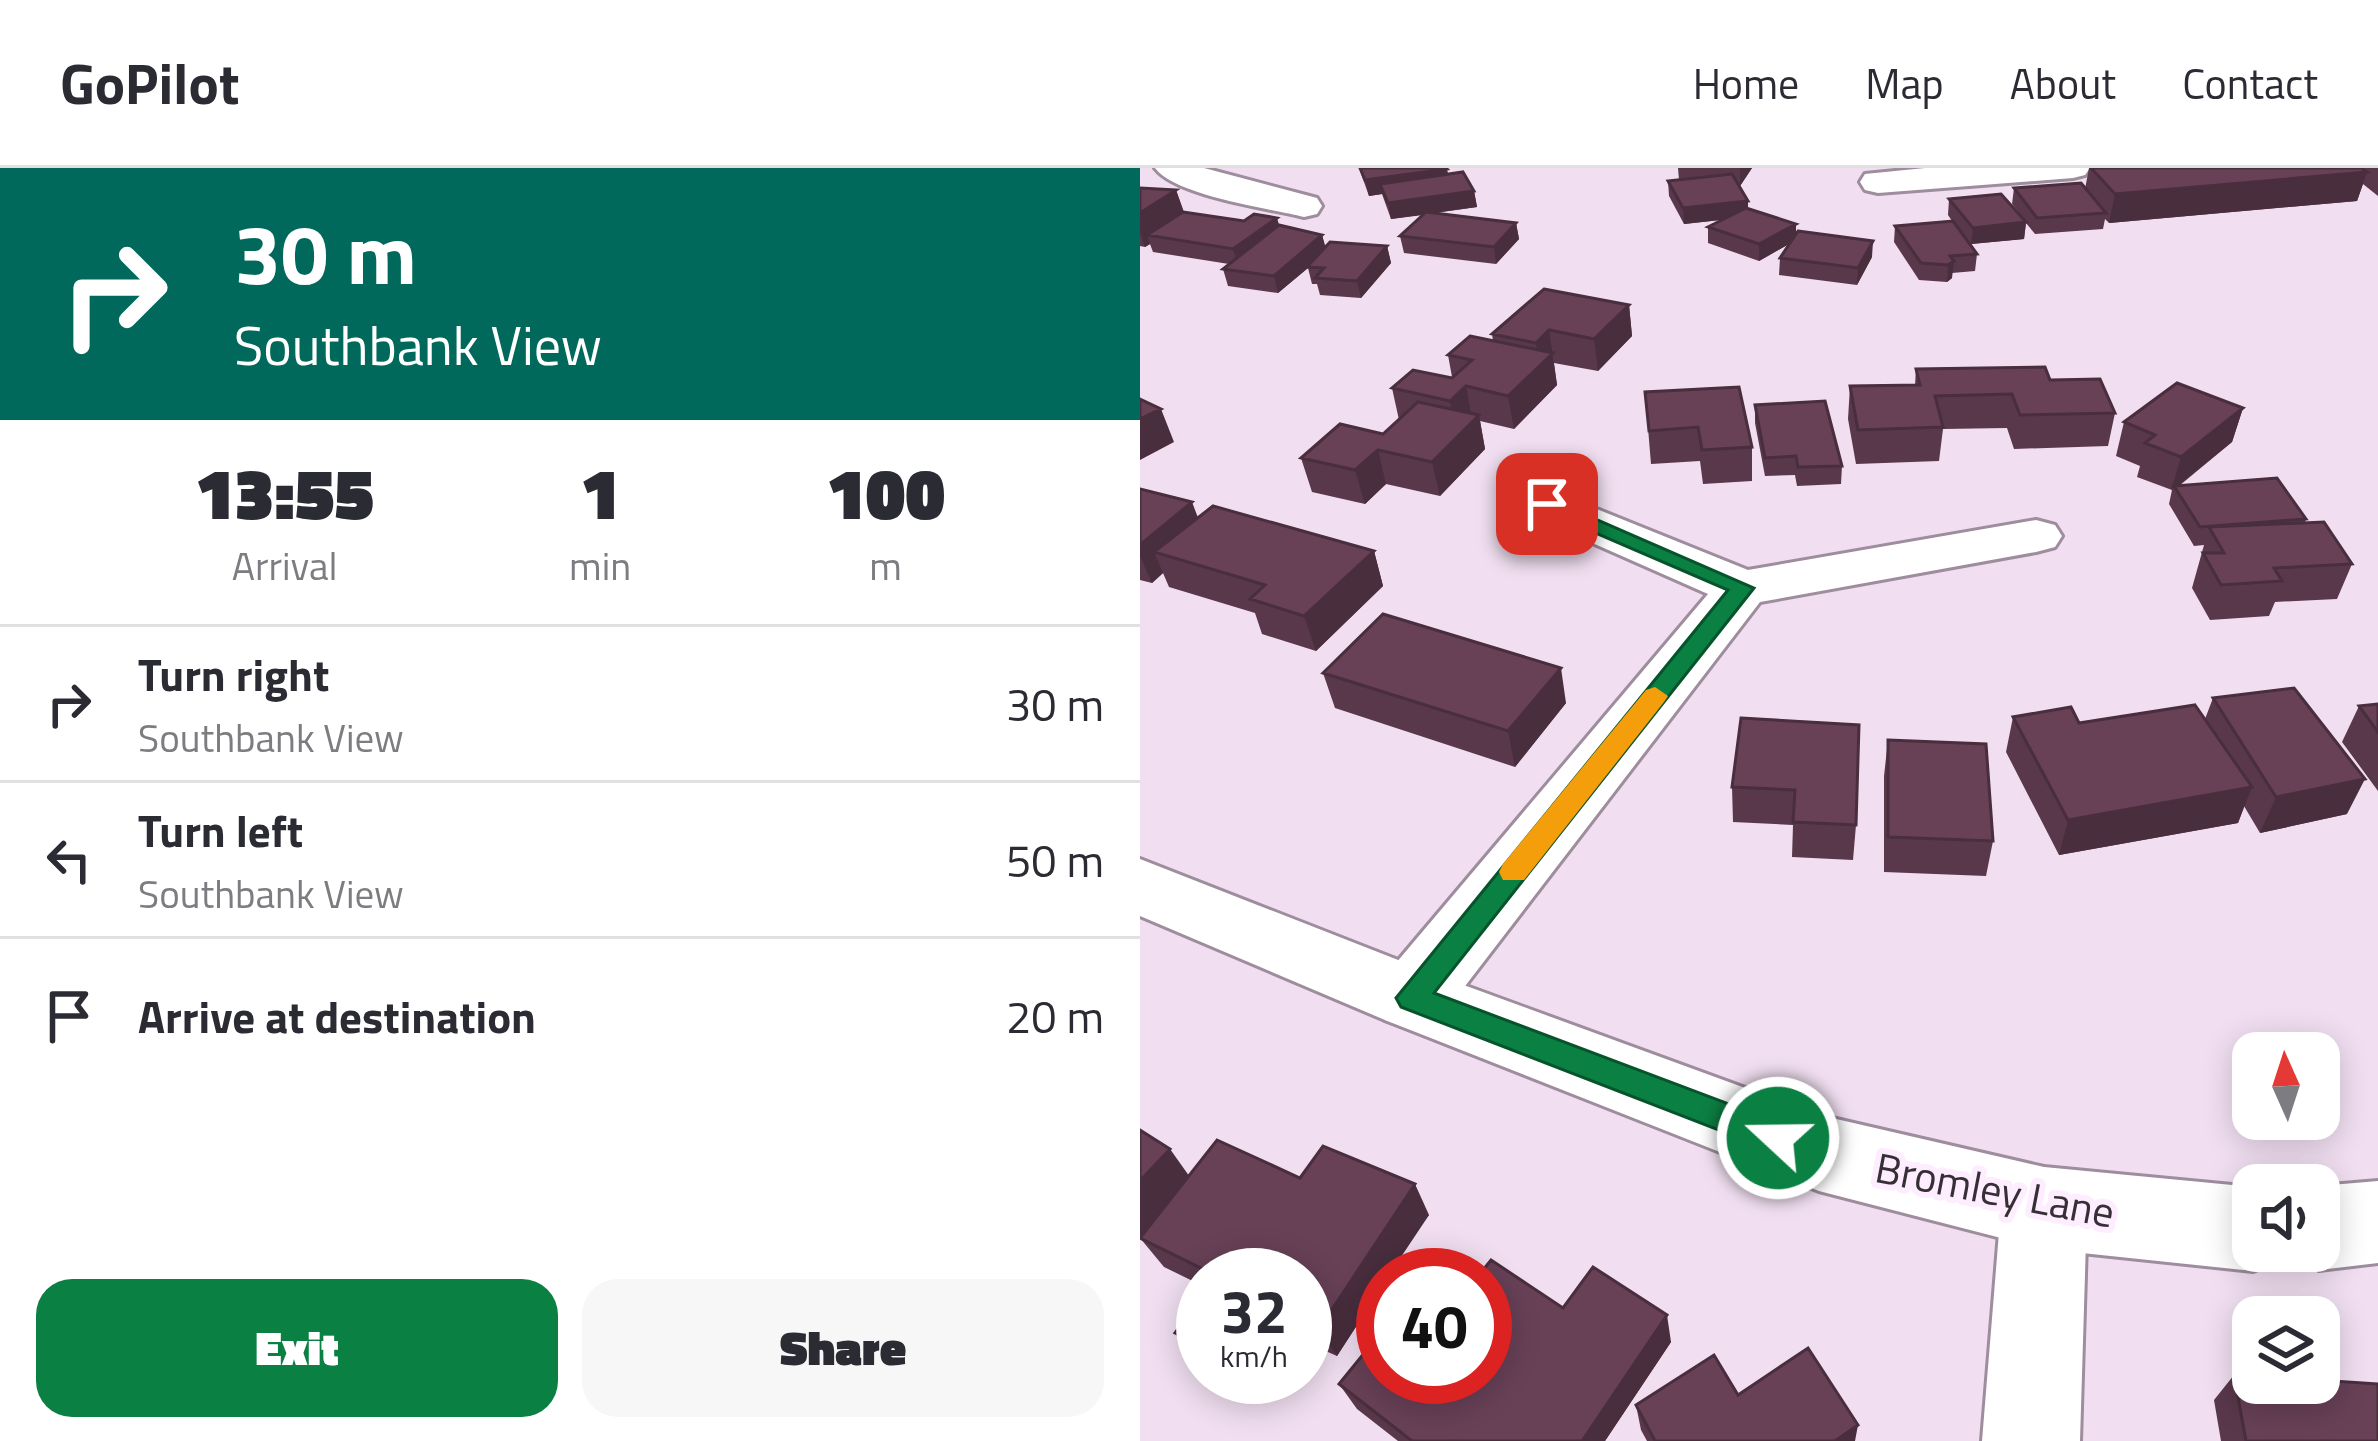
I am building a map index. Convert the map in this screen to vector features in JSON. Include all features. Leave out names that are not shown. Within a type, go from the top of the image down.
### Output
[{"type":"street","points":[[1172,168],[1214,184],[1304,206]]},
{"type":"street","points":[[1214,184],[1254,168]]},
{"type":"street","points":[[1874,184],[2073,168]]},
{"type":"street","points":[[1547,504],[1742,588],[2036,536]]},
{"type":"street","points":[[1412,998],[1742,588]]},
{"type":"street","name":"Bromley Lane","points":[[1140,886],[1412,998],[1819,1154],[2044,1208],[2232,1227]]},
{"type":"street","points":[[2031,1441],[2044,1208]]},
{"type":"street","points":[[2340,1226],[2378,1222]]},
{"type":"building","points":[[1360,168],[1446,168],[1447,169],[1365,180]]},
{"type":"building","points":[[2091,168],[2361,168],[2367,172],[2115,194]]},
{"type":"building","points":[[1463,172],[1474,191],[1388,203],[1380,184]]},
{"type":"building","points":[[1732,174],[1748,201],[1683,208],[1668,181]]},
{"type":"building","points":[[2081,183],[2106,213],[2037,218],[2014,188]]},
{"type":"building","points":[[1140,188],[1176,190],[1140,213]]},
{"type":"building","points":[[2001,194],[2026,222],[1973,228],[1949,199]]},
{"type":"building","points":[[1746,208],[1796,224],[1759,244],[1708,227]]},
{"type":"building","points":[[1183,212],[1244,221],[1254,214],[1277,218],[1233,249],[1147,235]]},
{"type":"building","points":[[1426,212],[1516,223],[1494,247],[1400,236]]},
{"type":"building","points":[[1953,221],[1977,254],[1950,256],[1954,261],[1948,265],[1921,263],[1895,226]]},
{"type":"building","points":[[1279,225],[1322,235],[1274,276],[1223,269]]},
{"type":"building","points":[[1798,231],[1873,241],[1858,268],[1780,258]]},
{"type":"building","points":[[1330,242],[1387,246],[1357,281],[1315,278],[1324,268],[1307,267]]},
{"type":"building","points":[[1544,289],[1629,305],[1594,339],[1549,330],[1536,343],[1492,334]]},
{"type":"building","points":[[1470,336],[1553,353],[1508,396],[1466,386],[1450,401],[1392,388],[1413,370],[1452,378],[1472,360],[1448,355]]},
{"type":"building","points":[[2045,367],[2050,380],[2100,379],[2115,413],[2020,415],[2012,394],[1935,396],[1943,427],[1858,430],[1850,386],[1920,385],[1916,369]]},
{"type":"building","points":[[2177,383],[2243,408],[2181,457],[2145,443],[2155,435],[2124,422]]},
{"type":"building","points":[[1739,387],[1752,447],[1702,450],[1698,427],[1649,431],[1645,392]]},
{"type":"building","points":[[1140,399],[1161,409],[1140,419]]},
{"type":"building","points":[[1825,401],[1842,466],[1798,467],[1796,456],[1765,458],[1755,405]]},
{"type":"building","points":[[1418,402],[1479,415],[1432,462],[1378,450],[1355,470],[1301,458],[1340,424],[1383,434]]},
{"type":"building","points":[[2277,478],[2306,519],[2200,527],[2174,486]]},
{"type":"building","points":[[1140,489],[1192,502],[1140,545]]},
{"type":"building","points":[[1213,506],[1374,551],[1304,616],[1250,599],[1265,585],[1154,552]]},
{"type":"building","points":[[2324,522],[2352,564],[2274,568],[2282,581],[2221,585],[2203,553],[2224,553],[2209,527]]},
{"type":"building","points":[[1383,614],[1561,668],[1508,731],[1323,673]]},
{"type":"building","points":[[2294,688],[2365,779],[2276,797],[2213,698]]},
{"type":"building","points":[[2378,704],[2378,732],[2359,706]]},
{"type":"building","points":[[2195,705],[2252,787],[2068,820],[2013,717],[2071,707],[2079,723]]},
{"type":"building","points":[[1741,718],[1859,725],[1856,825],[1793,822],[1795,790],[1732,787]]},
{"type":"building","points":[[1888,740],[1986,744],[1993,841],[1888,837]]},
{"type":"building","points":[[1140,1130],[1170,1149],[1140,1181]]},
{"type":"building","points":[[1217,1140],[1300,1178],[1323,1146],[1415,1184],[1373,1248],[1356,1248],[1356,1273],[1332,1309],[1332,1248],[1176,1248],[1176,1256],[1140,1238]]},
{"type":"building","points":[[1593,1267],[1667,1315],[1582,1441],[1412,1441],[1365,1404],[1512,1404],[1512,1274],[1563,1308]]},
{"type":"building","points":[[1808,1348],[1858,1425],[1835,1441],[1655,1441],[1636,1405],[1714,1355],[1738,1395]]},
{"type":"building","points":[[1356,1363],[1356,1397],[1339,1384]]},
{"type":"building","points":[[2340,1381],[2378,1384],[2378,1441],[2246,1441],[2239,1404],[2340,1404]]},
{"type":"slow traffic","points":[[1514,872],[1655,696]]},
{"type":"route","points":[[1547,504],[1742,588],[1412,998],[1778,1138]]}]
